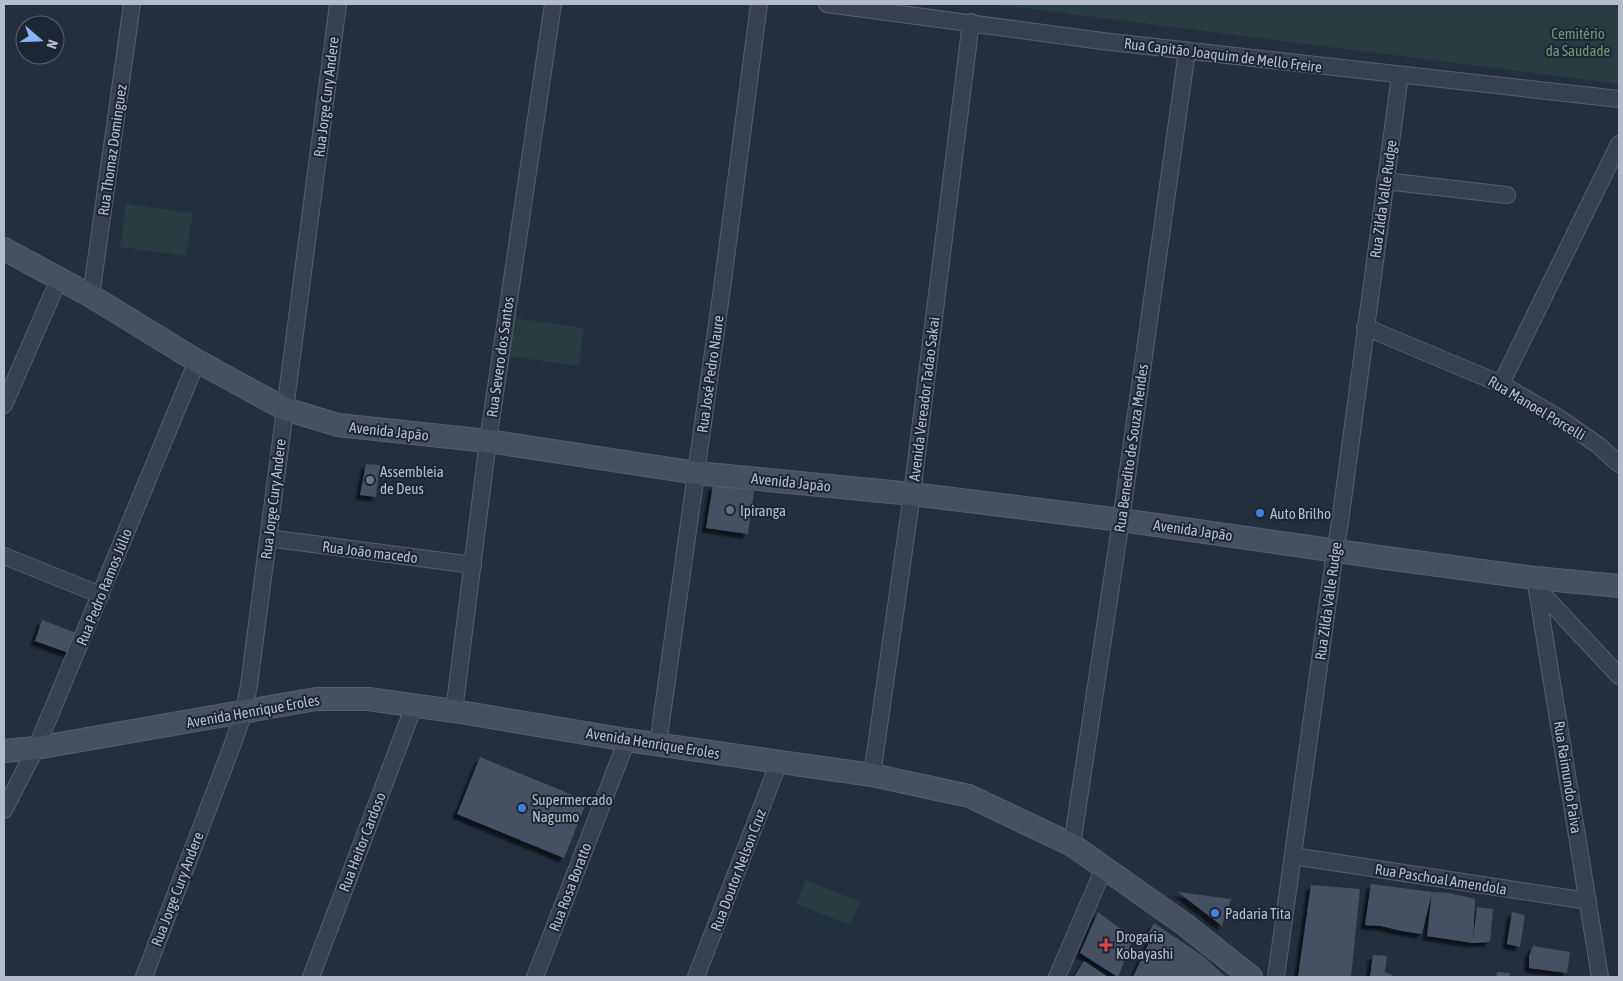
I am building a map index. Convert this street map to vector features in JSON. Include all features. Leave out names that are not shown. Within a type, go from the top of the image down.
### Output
[{"type":"main road","name":"Avenida Japão","points":[[4,250],[91,296],[197,361],[285,409],[338,425],[488,441],[697,473],[912,494],[1121,520],[1536,582],[1619,586]]},
{"type":"main road","name":"Avenida Henrique Eroles","points":[[4,750],[36,748],[316,699],[368,699],[454,711],[627,740],[872,775],[969,796],[1072,845],[1184,924],[1251,977]]},
{"type":"street","name":"Rua Thomaz Dominguez","points":[[91,296],[132,4]]},
{"type":"street","name":"Rua Jorge Cury Andere","points":[[144,977],[244,712],[338,4]]},
{"type":"street","name":"Rua Severo dos Santos","points":[[454,711],[488,441],[553,4]]},
{"type":"street","name":"Rua José Pedro Naure","points":[[658,744],[697,473],[759,4]]},
{"type":"street","name":"Rua Capitão Joaquim de Mello Freire","points":[[827,4],[971,22],[1102,42],[1619,100]]},
{"type":"street","name":"Avenida Vereador Tadao Sakai","points":[[872,775],[912,494],[971,22]]},
{"type":"street","name":"Rua Benedito de Souza Mendes","points":[[1072,845],[1121,520],[1187,51]]},
{"type":"street","name":"Rua Zilda Valle Rudge","points":[[1276,977],[1400,75]]},
{"type":"street","points":[[1502,384],[1619,144]]},
{"type":"street","points":[[1385,181],[1507,195]]},
{"type":"street","points":[[4,405],[59,279]]},
{"type":"street","name":"Rua Manoel Porcelli","points":[[1366,327],[1502,384],[1559,418],[1598,445],[1619,464]]},
{"type":"street","name":"Rua Pedro Ramos Júlio","points":[[4,810],[36,748],[197,361]]},
{"type":"street","name":"Rua João macedo","points":[[268,538],[473,565]]},
{"type":"street","points":[[4,556],[100,595]]},
{"type":"street","points":[[1536,582],[1619,676]]},
{"type":"street","name":"Rua Raimundo Paiva","points":[[1536,582],[1600,977]]},
{"type":"street","name":"Rua Heitor Cardoso","points":[[310,977],[414,706]]},
{"type":"street","name":"Rua Rosa Boratto","points":[[536,977],[627,740]]},
{"type":"street","name":"Rua Doutor Nelson Cruz","points":[[696,977],[779,762]]},
{"type":"street","name":"Rua Paschoal Amendola","points":[[1293,856],[1588,901]]},
{"type":"street","points":[[1057,977],[1104,868]]},
{"type":"green space","name":"Cemitério da Saudade","points":[[993,4],[1619,4],[1619,84]]},
{"type":"green space","points":[[126,204],[193,213],[186,256],[120,247]]},
{"type":"green space","points":[[513,318],[584,328],[579,366],[508,356]]},
{"type":"green space","points":[[806,880],[860,902],[851,925],[796,904]]},
{"type":"building","name":"Assembleia de Deus","points":[[366,464],[380,465],[376,497],[360,495]]},
{"type":"building","name":"Ipiranga","points":[[713,485],[754,491],[748,534],[706,528]]},
{"type":"building","points":[[42,620],[79,634],[72,654],[35,641]]},
{"type":"building","name":"Supermercado Nagumo","points":[[480,757],[587,801],[564,858],[457,814]]},
{"type":"building","points":[[1371,884],[1432,892],[1422,934],[1381,926],[1365,925]]},
{"type":"building","points":[[1311,885],[1360,889],[1351,977],[1298,977]]},
{"type":"building","name":"Padaria Tita","points":[[1178,892],[1231,899],[1222,926]]},
{"type":"building","points":[[1432,892],[1449,893],[1475,899],[1473,939],[1477,907],[1493,909],[1490,942],[1473,943],[1427,936]]},
{"type":"building","name":"Drogaria Kobayashi","points":[[1098,912],[1133,938],[1118,977],[1080,953]]},
{"type":"building","points":[[1512,912],[1525,915],[1520,947],[1507,944]]},
{"type":"building","points":[[1154,923],[1203,956],[1226,977],[1133,977],[1151,938],[1147,935]]},
{"type":"building","points":[[1533,946],[1570,952],[1567,973],[1529,968],[1529,956]]},
{"type":"building","points":[[1373,955],[1387,956],[1385,972],[1392,975],[1392,977],[1370,977]]},
{"type":"building","points":[[1084,961],[1108,977],[1074,977]]},
{"type":"building","points":[[1497,972],[1510,973],[1509,977],[1496,977]]},
{"type":"place","name":"Assembleia de Deus","points":[[370,480]]},
{"type":"place","name":"Ipiranga","points":[[730,510]]},
{"type":"place","name":"Auto Brilho","points":[[1260,513]]},
{"type":"place","name":"Supermercado Nagumo","points":[[522,808]]},
{"type":"place","name":"Padaria Tita","points":[[1215,913]]},
{"type":"place","name":"Drogaria Kobayashi","points":[[1106,945]]}]
